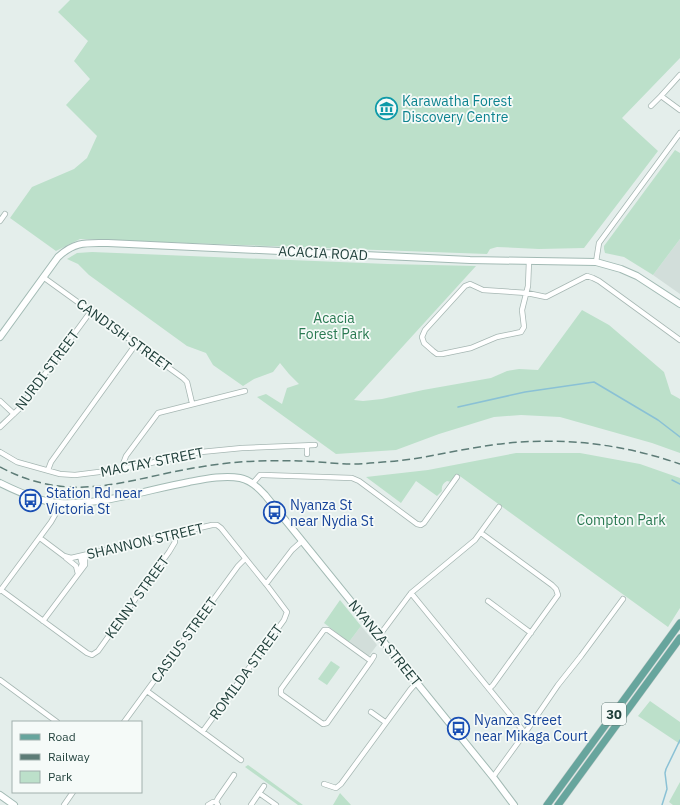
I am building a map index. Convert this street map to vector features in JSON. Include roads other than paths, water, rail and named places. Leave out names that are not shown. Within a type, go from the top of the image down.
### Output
[{"type":"main road","name":"30","points":[[547,805],[680,622]]},
{"type":"main road","name":"30","points":[[558,805],[680,638]]},
{"type":"street","points":[[651,106],[680,75]]},
{"type":"street","points":[[661,96],[680,110]]},
{"type":"street","points":[[596,262],[598,246],[601,240],[680,133]]},
{"type":"street","points":[[0,221],[5,214]]},
{"type":"street","name":"ACACIA ROAD","points":[[0,337],[58,256],[67,249],[84,243],[463,259],[596,262],[621,269],[636,276],[680,304]]},
{"type":"street","points":[[529,261],[527,292],[522,310],[524,327],[521,332],[497,337],[472,348],[442,354],[437,354],[424,343],[422,337],[425,330],[468,284],[473,284],[483,290],[527,292],[546,298],[584,277],[590,276],[680,340]]},
{"type":"street","name":"CANDISH STREET","points":[[44,277],[183,378],[187,382],[192,403]]},
{"type":"street","name":"NURDI STREET","points":[[0,427],[20,408],[91,311]]},
{"type":"street","points":[[48,470],[51,462],[136,344]]},
{"type":"street","points":[[123,469],[126,456],[155,416],[163,411],[245,391]]},
{"type":"street","points":[[0,400],[14,414]]},
{"type":"street","points":[[307,446],[307,454]]},
{"type":"street","name":"MACTAY STREET","points":[[0,452],[17,462],[60,474],[75,475],[123,469],[201,452],[242,448],[315,446]]},
{"type":"street","points":[[0,483],[35,498],[58,503],[76,503],[110,499],[179,484],[219,478],[241,478],[253,484],[260,475],[263,474],[352,478],[359,481],[417,524],[421,525],[457,477]]},
{"type":"street","name":"NYANZA STREET","points":[[253,484],[265,495],[417,682],[514,805]]},
{"type":"street","points":[[58,503],[55,515],[40,538],[0,591],[44,621],[91,556],[97,552]]},
{"type":"street","points":[[379,636],[411,593],[475,540],[499,507]]},
{"type":"street","name":"SHANNON STREET","points":[[64,556],[71,558],[82,556],[212,525],[217,526],[221,528],[287,612]]},
{"type":"street","points":[[481,533],[552,585],[556,589],[558,595],[494,685],[489,689]]},
{"type":"street","name":"KENNY STREET","points":[[44,621],[87,653],[92,655],[98,651],[169,552],[175,542],[174,535]]},
{"type":"street","points":[[40,538],[75,565],[78,574]]},
{"type":"street","points":[[266,584],[292,550],[302,541]]},
{"type":"street","points":[[82,556],[85,565]]},
{"type":"street","points":[[78,574],[82,565],[82,556]]},
{"type":"street","name":"CASIUS STREET","points":[[125,721],[238,566],[245,559]]},
{"type":"street","points":[[411,593],[525,733]]},
{"type":"street","points":[[493,777],[558,684],[623,599]]},
{"type":"street","points":[[488,601],[531,633]]},
{"type":"street","name":"ROMILDA STREET","points":[[203,731],[284,620],[287,612]]},
{"type":"street","points":[[371,661],[328,630],[324,630],[281,689],[281,694],[325,724],[371,661],[374,656]]},
{"type":"street","points":[[0,680],[56,721]]},
{"type":"street","points":[[324,784],[336,788],[341,784],[385,722],[417,682]]},
{"type":"street","points":[[147,691],[241,760]]},
{"type":"street","points":[[371,712],[385,722]]},
{"type":"street","points":[[208,805],[213,802],[217,804],[218,798],[234,776]]},
{"type":"street","points":[[251,805],[264,786]]},
{"type":"street","points":[[64,805],[72,793]]},
{"type":"street","points":[[259,793],[276,805]]},
{"type":"street","points":[[0,795],[14,805]]},
{"type":"waterway","points":[[458,407],[525,392],[594,382],[658,420],[680,437]]},
{"type":"waterway","points":[[672,480],[680,484]]},
{"type":"waterway","points":[[662,805],[667,789],[666,769],[680,740]]},
{"type":"railway","points":[[0,467],[27,479],[53,485],[78,487],[103,486],[178,471],[229,463],[252,461],[306,461],[355,464],[397,461],[492,445],[540,441],[588,443],[611,446],[680,464]]},
{"type":"place","name":"Karawatha Forest Discovery Centre","points":[[387,109]]},
{"type":"place","name":"Station Rd near Victoria St","points":[[31,501]]},
{"type":"place","name":"Nyanza St near Nydia St","points":[[274,513]]},
{"type":"place","name":"Nyanza Street near Mikaga Court","points":[[458,728]]},
{"type":"park label","name":"Acacia Forest Park","points":[[334,326]]},
{"type":"park label","name":"Compton Park","points":[[621,520]]}]
